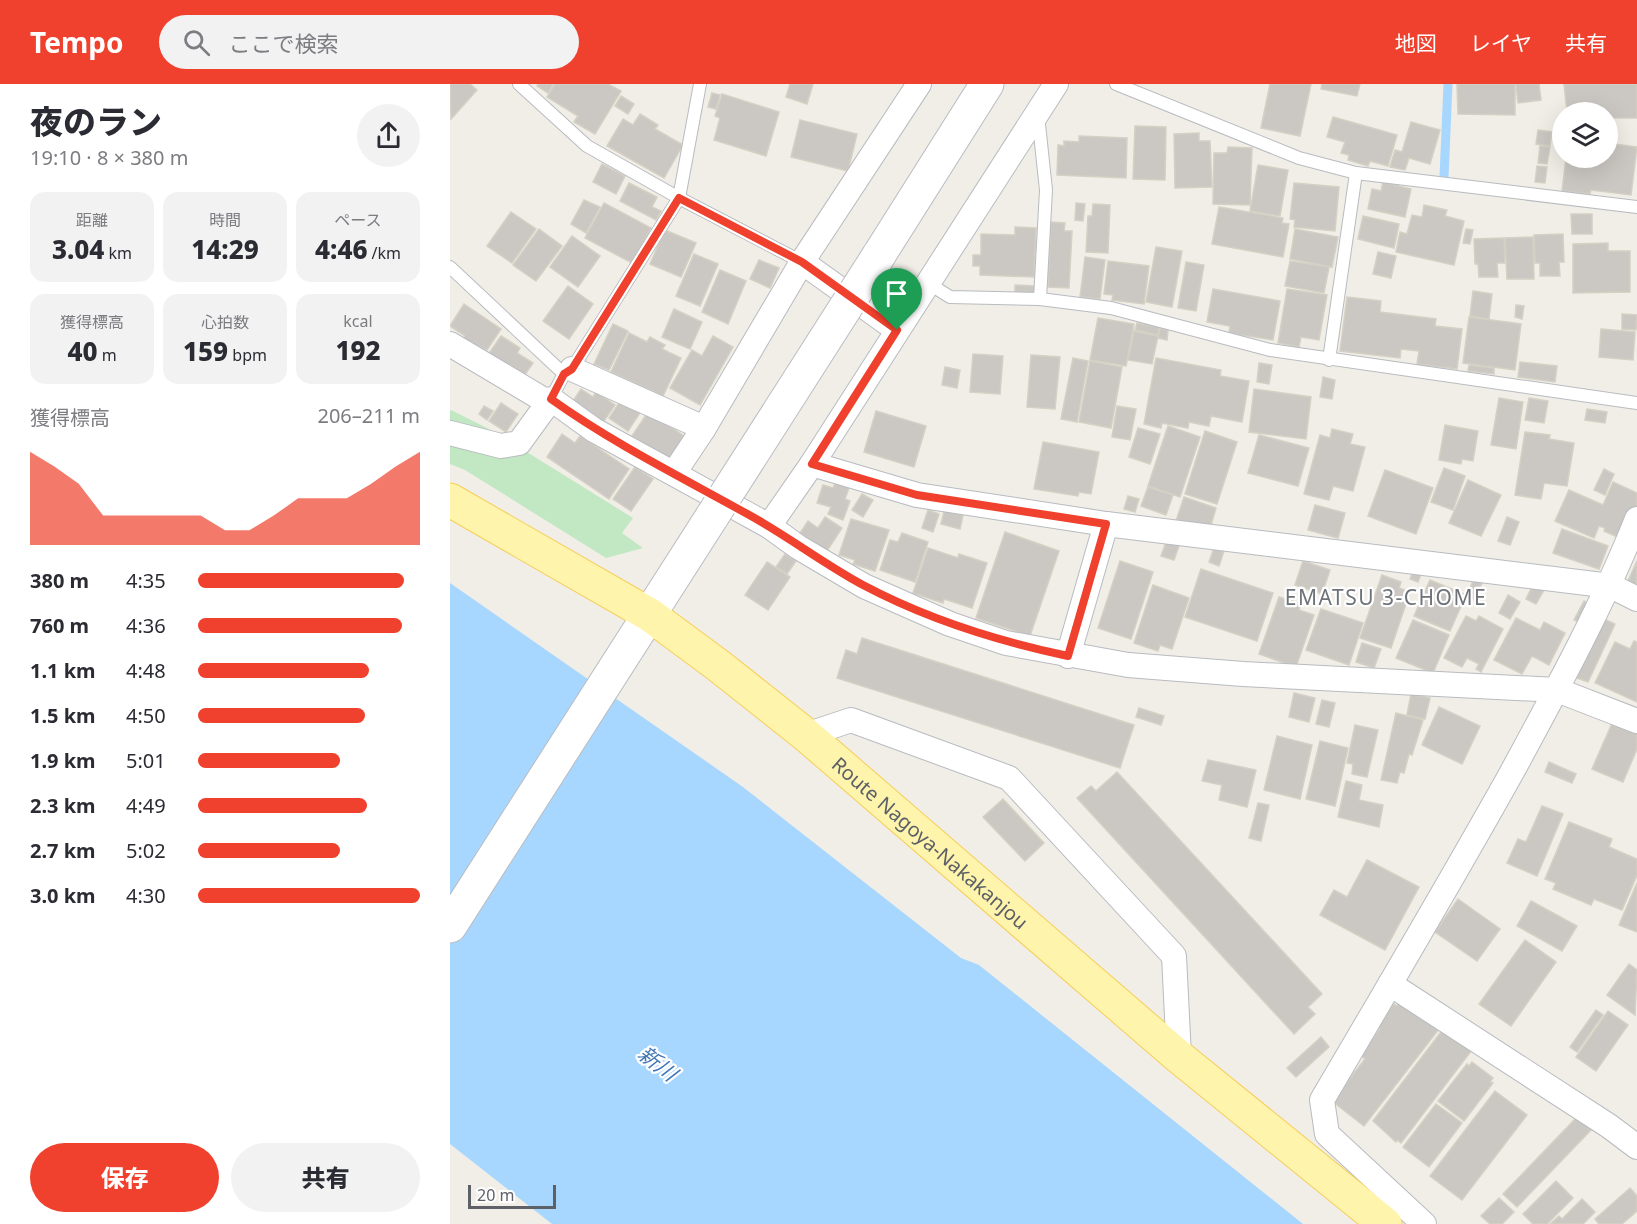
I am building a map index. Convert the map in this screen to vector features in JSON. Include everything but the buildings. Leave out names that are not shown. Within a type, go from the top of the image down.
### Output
[{"type":"main road","name":"Route Nagoya-Nakakanjou","points":[[450,500],[650,615],[806,735],[1179,1057],[1385,1224]]},
{"type":"street","points":[[674,473],[704,428],[802,262],[920,84]]},
{"type":"street","points":[[450,926],[987,84]]},
{"type":"street","points":[[769,526],[812,464],[1056,84]]},
{"type":"street","points":[[802,262],[897,330]]},
{"type":"street","points":[[450,344],[550,401],[594,430],[769,526],[798,547],[864,586],[950,624],[1006,643],[1128,665],[1244,674],[1557,690],[1637,721]]},
{"type":"street","points":[[568,371],[704,428]]},
{"type":"street","points":[[450,433],[501,446],[519,443],[550,401]]},
{"type":"street","points":[[812,464],[917,495],[1106,524],[1611,586],[1637,599]]},
{"type":"street","points":[[1424,1224],[1327,1134],[1323,1100],[1451,882],[1557,690],[1611,586],[1637,519]]},
{"type":"street","points":[[1068,656],[1106,524]]},
{"type":"street","points":[[806,735],[851,720],[1009,778],[1174,956],[1179,1057]]},
{"type":"street","points":[[1390,984],[1609,1126],[1637,1147]]},
{"type":"lane","points":[[519,84],[587,146],[679,198],[802,262]]},
{"type":"lane","points":[[550,401],[679,198],[700,84]]},
{"type":"lane","points":[[1116,84],[1299,158],[1356,173],[1637,207]]},
{"type":"lane","points":[[1038,110],[1046,190],[1040,299]]},
{"type":"lane","points":[[1329,360],[1356,173]]},
{"type":"lane","points":[[450,267],[568,371]]},
{"type":"lane","points":[[928,283],[950,297],[1040,299],[1111,308],[1270,350],[1637,403]]},
{"type":"green space","points":[[450,410],[453,411],[491,430],[450,421]]},
{"type":"green space","points":[[450,443],[522,449],[633,518],[622,533],[643,548],[606,558],[465,470],[450,464]]},
{"type":"water","name":"新川","points":[[450,583],[743,787],[961,958],[979,965],[1303,1224],[552,1224],[450,1144]]},
{"type":"waterway","points":[[1444,177],[1448,84]]},
{"type":"district","name":"EMATSU 3-CHOME","points":[[1386,597]]},
{"type":"route","points":[[679,198],[802,262],[897,330],[812,464],[917,495],[1106,524],[1068,656],[1006,643],[950,624],[864,586],[798,547],[769,526],[594,430],[551,399],[564,374],[572,369],[679,198]]}]
